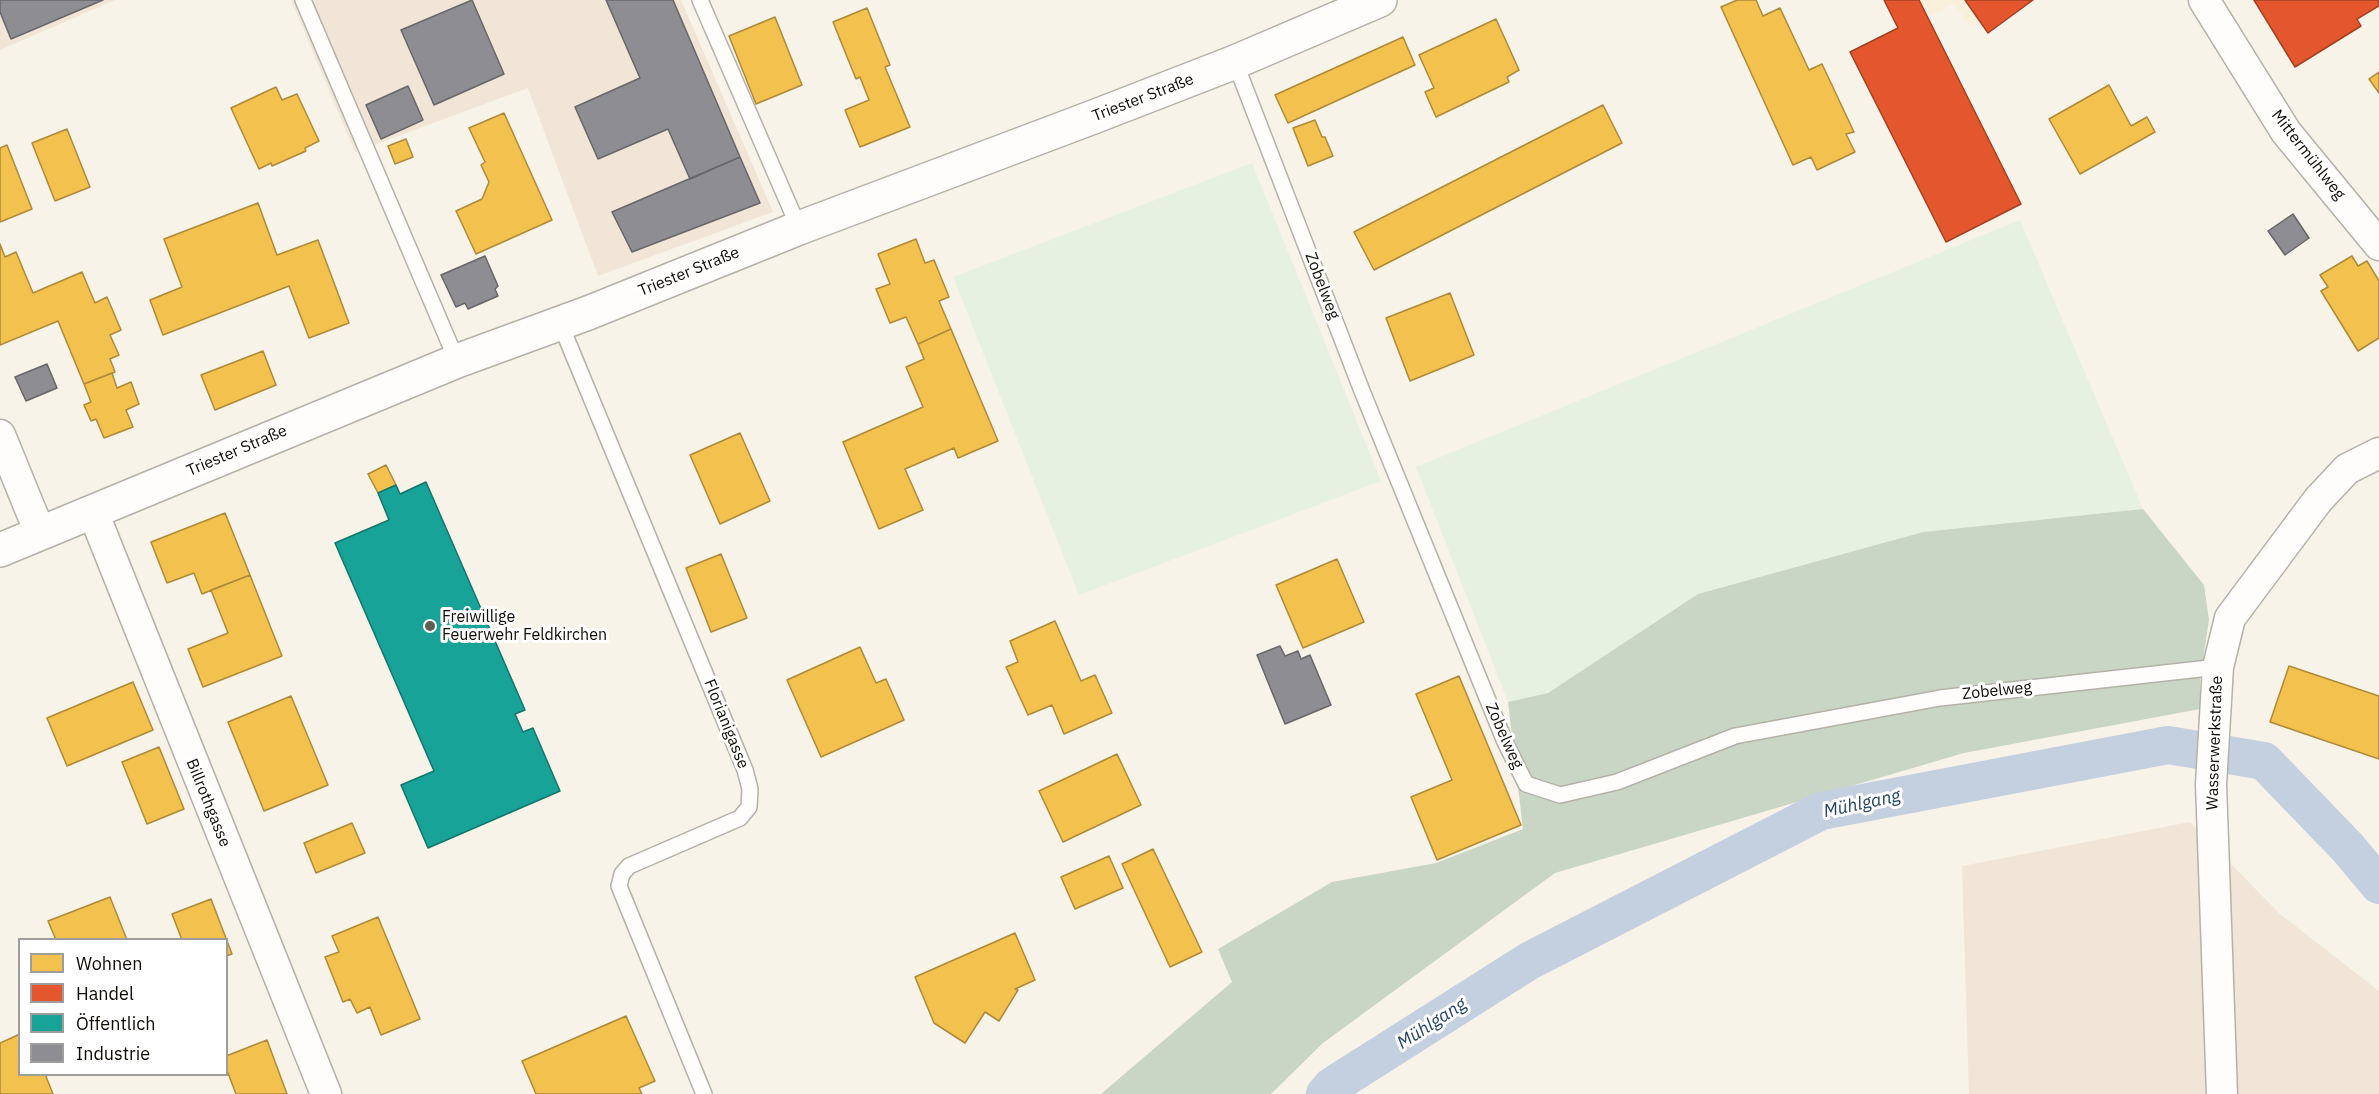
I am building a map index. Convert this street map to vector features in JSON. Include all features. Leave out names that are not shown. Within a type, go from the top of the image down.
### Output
[{"type":"main road","name":"Triester Straße","points":[[0,550],[457,361],[1235,62],[1380,0]]},
{"type":"street","name":"Mittermühlweg","points":[[2204,0],[2286,132],[2379,245]]},
{"type":"street","points":[[0,435],[40,533]]},
{"type":"street","name":"Wasserwerkstraße","points":[[2222,1094],[2211,784],[2218,666],[2230,618],[2318,500],[2347,469],[2379,453]]},
{"type":"street","name":"Billrothgasse","points":[[93,512],[326,1094]]},
{"type":"lane","points":[[303,0],[457,361]]},
{"type":"lane","points":[[700,0],[800,228]]},
{"type":"lane","name":"Zobelweg","points":[[1235,62],[1371,413],[1505,742],[1526,784],[1560,795],[1617,782],[1735,735],[1940,698],[2218,666]]},
{"type":"lane","name":"Florianigasse","points":[[560,323],[745,770],[750,789],[749,807],[741,818],[629,866],[622,874],[619,886],[704,1094]]},
{"type":"shaded area","points":[[0,0],[115,0],[0,50]]},
{"type":"shaded area","points":[[291,0],[681,0],[773,212],[598,276],[528,88],[355,152]]},
{"type":"shaded area","points":[[1918,0],[2031,0],[1989,15],[1970,26],[1954,4],[1926,18]]},
{"type":"shaded area","points":[[2190,822],[2280,914],[2379,991],[2379,1094],[1969,1094],[1962,866]]},
{"type":"green space","points":[[1252,163],[1381,481],[1079,595],[953,277]]},
{"type":"green space","points":[[2020,220],[2143,509],[1923,532],[1698,594],[1548,693],[1508,702],[1416,467]]},
{"type":"green space","points":[[2143,509],[2204,585],[2209,620],[2200,680],[2200,709],[1964,753],[1555,873],[1323,1043],[1271,1094],[1101,1094],[1232,982],[1218,949],[1332,882],[1436,863],[1523,829],[1508,702],[1548,693],[1698,594],[1923,532]]},
{"type":"building: Wohnen","points":[[1737,0],[1756,0],[1763,16],[1780,8],[1809,70],[1822,64],[1854,132],[1846,134],[1855,152],[1817,170],[1811,157],[1793,165],[1721,7]]},
{"type":"building: Wohnen","points":[[867,8],[890,65],[885,67],[910,127],[860,147],[845,110],[869,100],[860,77],[856,79],[833,22]]},
{"type":"building: Wohnen","points":[[775,17],[802,85],[756,104],[729,36]]},
{"type":"building: Wohnen","points":[[1496,19],[1519,70],[1507,77],[1509,82],[1436,117],[1425,92],[1434,88],[1419,55]]},
{"type":"building: Wohnen","points":[[1403,37],[1415,65],[1288,123],[1275,95]]},
{"type":"building: Wohnen","points":[[2379,72],[2379,93],[2369,79]]},
{"type":"building: Wohnen","points":[[2109,85],[2131,126],[2147,117],[2155,132],[2080,174],[2049,119]]},
{"type":"building: Wohnen","points":[[276,87],[282,100],[297,94],[319,141],[305,148],[306,151],[272,166],[271,163],[259,169],[231,108]]},
{"type":"building: Wohnen","points":[[1603,105],[1622,143],[1374,270],[1354,232]]},
{"type":"building: Wohnen","points":[[504,113],[552,220],[476,254],[456,211],[482,199],[489,182],[481,165],[485,162],[469,128]]},
{"type":"building: Wohnen","points":[[1315,120],[1333,156],[1308,166],[1293,128]]},
{"type":"building: Wohnen","points":[[67,129],[90,187],[55,201],[32,143]]},
{"type":"building: Wohnen","points":[[406,139],[413,157],[395,164],[388,146]]},
{"type":"building: Wohnen","points":[[7,145],[32,209],[0,222],[0,148]]},
{"type":"building: Wohnen","points":[[258,203],[277,255],[318,240],[349,323],[309,338],[289,286],[163,335],[150,300],[182,287],[164,239]]},
{"type":"building: Wohnen","points":[[916,239],[925,263],[934,260],[949,297],[939,301],[951,329],[918,344],[906,317],[890,323],[876,289],[890,284],[878,254]]},
{"type":"building: Wohnen","points":[[0,244],[5,257],[16,252],[33,293],[82,272],[95,303],[107,297],[121,330],[110,335],[119,355],[110,359],[115,372],[84,384],[58,321],[0,345]]},
{"type":"building: Wohnen","points":[[2352,256],[2358,266],[2367,261],[2379,281],[2379,338],[2358,351],[2321,291],[2328,287],[2320,275]]},
{"type":"building: Wohnen","points":[[1450,293],[1474,355],[1410,381],[1386,318]]},
{"type":"building: Wohnen","points":[[951,329],[998,441],[958,458],[954,448],[905,469],[923,510],[879,529],[843,442],[923,407],[906,367],[924,359],[918,344]]},
{"type":"building: Wohnen","points":[[263,351],[276,385],[215,410],[201,375]]},
{"type":"building: Wohnen","points":[[112,373],[117,388],[131,382],[139,404],[126,410],[133,427],[104,438],[96,419],[91,421],[84,405],[91,402],[84,384]]},
{"type":"building: Wohnen","points":[[740,433],[770,501],[720,524],[690,455]]},
{"type":"building: Wohnen","points":[[386,465],[396,485],[378,493],[368,474]]},
{"type":"building: Wohnen","points":[[225,513],[250,575],[202,594],[194,573],[167,583],[151,542]]},
{"type":"building: Wohnen","points":[[721,554],[747,618],[711,632],[686,568]]},
{"type":"building: Wohnen","points":[[1337,559],[1364,622],[1303,648],[1276,585]]},
{"type":"building: Wohnen","points":[[250,575],[282,656],[203,687],[188,649],[228,633],[211,590]]},
{"type":"building: Wohnen","points":[[1055,621],[1081,681],[1095,675],[1112,713],[1064,734],[1052,705],[1028,715],[1006,667],[1018,662],[1010,641]]},
{"type":"building: Wohnen","points":[[860,647],[876,683],[886,679],[904,720],[821,757],[787,680]]},
{"type":"building: Wohnen","points":[[2289,666],[2379,696],[2379,759],[2270,722]]},
{"type":"building: Wohnen","points":[[1459,676],[1521,825],[1437,860],[1411,797],[1452,780],[1416,694]]},
{"type":"building: Wohnen","points":[[133,682],[153,730],[67,766],[47,718]]},
{"type":"building: Wohnen","points":[[291,696],[328,785],[264,811],[228,722]]},
{"type":"building: Wohnen","points":[[159,747],[184,809],[147,824],[122,762]]},
{"type":"building: Wohnen","points":[[1117,754],[1141,805],[1063,842],[1039,791]]},
{"type":"building: Wohnen","points":[[352,823],[365,853],[316,873],[304,843]]},
{"type":"building: Wohnen","points":[[1153,849],[1202,952],[1170,967],[1122,864]]},
{"type":"building: Wohnen","points":[[1109,856],[1123,888],[1075,909],[1061,877]]},
{"type":"building: Wohnen","points":[[110,897],[126,938],[55,938],[48,921]]},
{"type":"building: Wohnen","points":[[211,899],[226,938],[181,938],[172,914]]},
{"type":"building: Wohnen","points":[[378,917],[420,1019],[381,1035],[370,1007],[357,1013],[350,999],[343,1002],[325,957],[339,952],[332,936]]},
{"type":"building: Wohnen","points":[[1015,933],[1035,980],[1015,989],[1018,990],[999,1021],[985,1012],[965,1043],[934,1023],[915,977]]},
{"type":"building: Wohnen","points":[[228,944],[232,954],[228,955]]},
{"type":"building: Wohnen","points":[[626,1016],[655,1081],[639,1088],[642,1094],[536,1094],[522,1061]]},
{"type":"building: Wohnen","points":[[18,1035],[18,1076],[46,1076],[53,1094],[0,1094],[0,1043]]},
{"type":"building: Wohnen","points":[[267,1040],[287,1094],[236,1094],[228,1073],[228,1055]]},
{"type":"building: Handel","points":[[1884,0],[1919,0],[2021,204],[1946,242],[1850,52],[1898,28]]},
{"type":"building: Handel","points":[[1965,0],[2033,0],[1988,33]]},
{"type":"building: Handel","points":[[2254,0],[2379,0],[2379,6],[2357,19],[2361,26],[2295,67]]},
{"type":"building: Öffentlich","name":"Freiwillige Feuerwehr Feldkirchen","points":[[426,482],[525,710],[515,714],[523,732],[533,728],[560,791],[428,848],[401,785],[434,771],[335,543],[389,520],[378,493],[396,485],[400,494]]},
{"type":"building: Industrie","points":[[0,0],[103,0],[11,39],[0,12]]},
{"type":"building: Industrie","points":[[472,0],[504,74],[434,105],[401,30]]},
{"type":"building: Industrie","points":[[606,0],[673,0],[740,157],[690,179],[668,129],[598,159],[575,107],[640,78]]},
{"type":"building: Industrie","points":[[408,86],[423,120],[381,139],[366,105]]},
{"type":"building: Industrie","points":[[740,157],[760,203],[632,252],[612,212]]},
{"type":"building: Industrie","points":[[2293,214],[2309,238],[2285,255],[2268,231]]},
{"type":"building: Industrie","points":[[485,256],[498,286],[495,289],[498,296],[468,309],[465,303],[456,307],[441,275]]},
{"type":"building: Industrie","points":[[47,364],[57,388],[26,401],[15,377]]},
{"type":"building: Industrie","points":[[1280,646],[1285,656],[1298,651],[1301,659],[1310,655],[1331,705],[1285,724],[1257,655]]},
{"type":"waterway","name":"Mühlgang","points":[[1325,1094],[1332,1086],[1529,961],[1821,811],[2168,745],[2264,761],[2348,848],[2379,885]]},
{"type":"place","name":"Freiwillige Feuerwehr Feldkirchen","points":[[430,626]]}]
